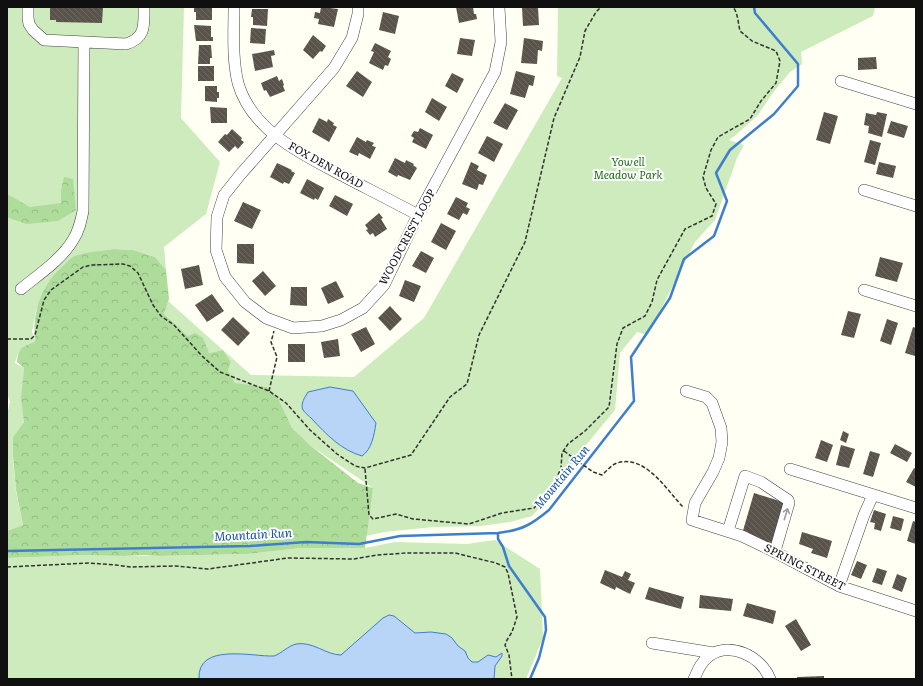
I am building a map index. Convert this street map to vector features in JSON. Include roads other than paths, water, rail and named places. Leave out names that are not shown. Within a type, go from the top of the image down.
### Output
[{"type":"street","points":[[28,7],[29,24],[32,30],[44,40],[126,44],[132,42],[141,34],[144,27],[144,7]]},
{"type":"street","name":"FOX DEN ROAD","points":[[234,7],[233,51],[238,83],[250,108],[260,120],[276,135],[297,151],[418,215]]},
{"type":"street","name":"WOODCREST LOOP","points":[[358,7],[358,14],[352,38],[334,68],[224,195],[217,217],[216,250],[225,277],[244,302],[266,318],[293,328],[322,326],[342,320],[363,308],[384,285],[418,215],[495,72],[501,42],[499,7]]},
{"type":"street","points":[[20,289],[62,254],[73,241],[80,223],[83,211],[84,42]]},
{"type":"street","points":[[841,81],[916,104]]},
{"type":"street","points":[[864,190],[916,206]]},
{"type":"street","points":[[864,290],[916,306]]},
{"type":"street","name":"SPRING STREET","points":[[686,391],[706,397],[712,404],[721,428],[722,442],[719,458],[713,472],[695,503],[692,520],[742,536],[839,586],[916,611]]},
{"type":"street","points":[[790,469],[916,508]]},
{"type":"street","points":[[728,531],[745,476],[760,482],[788,500],[789,503],[775,552]]},
{"type":"street","points":[[839,586],[873,494]]},
{"type":"street","points":[[652,643],[714,653]]},
{"type":"street","points":[[694,679],[700,665],[705,659],[714,653],[723,650],[731,650],[748,655],[756,660],[770,679]]},
{"type":"water","points":[[330,387],[353,391],[376,423],[370,446],[362,456],[347,450],[334,441],[302,408],[302,403],[308,392]]},
{"type":"water","points":[[389,615],[394,616],[415,633],[431,632],[446,634],[465,651],[468,658],[472,662],[478,662],[488,655],[496,657],[502,653],[502,656],[495,666],[494,679],[199,679],[201,667],[207,660],[216,656],[241,654],[274,656],[296,644],[308,644],[330,653],[341,655],[383,618]]},
{"type":"waterway","name":"Mountain Run","points":[[7,551],[250,546],[306,542],[359,544],[400,536],[498,533],[514,530],[537,520],[549,510],[634,401],[631,357],[670,298],[684,259],[714,236],[727,201],[716,173],[730,150],[774,114],[798,86],[798,64],[755,13],[754,7]]},
{"type":"waterway","points":[[498,533],[498,539],[503,547],[509,566],[545,617],[546,630],[539,658],[530,679]]},
{"type":"park label","name":"Yowell Meadow Park","points":[[628,168]]}]
